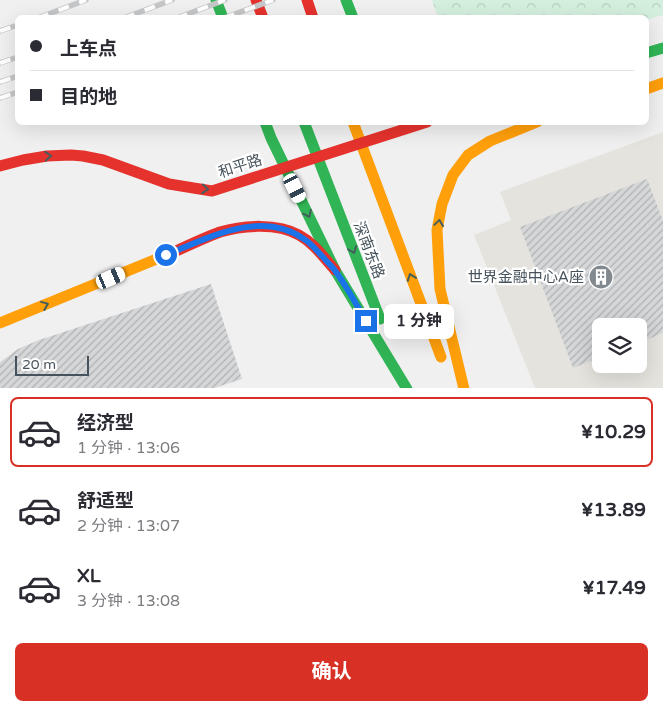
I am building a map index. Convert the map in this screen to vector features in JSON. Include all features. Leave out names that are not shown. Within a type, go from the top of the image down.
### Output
[{"type":"main road","points":[[216,0],[222,15]]},
{"type":"main road","points":[[256,0],[262,15]]},
{"type":"main road","points":[[307,0],[312,15]]},
{"type":"main road","points":[[346,0],[352,15]]},
{"type":"main road","points":[[649,52],[663,48]]},
{"type":"main road","points":[[649,88],[663,84]]},
{"type":"main road","points":[[266,125],[335,270],[407,388]]},
{"type":"main road","name":"深南东路","points":[[305,125],[407,388]]},
{"type":"main road","name":"深南东路","points":[[354,125],[444,365]]},
{"type":"main road","points":[[379,125],[383,152]]},
{"type":"main road","name":"和平路","points":[[0,166],[34,158],[65,155],[94,158],[164,183],[187,188],[212,190],[418,125]]},
{"type":"main road","points":[[464,388],[440,289],[438,230],[442,204],[453,175],[468,155],[490,142],[528,125]]},
{"type":"main road","points":[[387,181],[394,230]]},
{"type":"main road","points":[[0,323],[222,232],[232,230],[264,226],[291,232],[308,242],[335,270]]},
{"type":"shaded area","points":[[663,132],[663,388],[535,388],[474,235],[511,220],[500,192]]},
{"type":"green space","points":[[432,0],[663,0],[663,15],[649,19],[649,15],[437,15]]},
{"type":"building","name":"世界金融中心A座","points":[[647,179],[663,221],[663,333],[647,340],[647,318],[592,318],[592,361],[573,368],[520,227]]},
{"type":"building","points":[[211,284],[242,379],[214,388],[0,388],[0,362],[18,349],[39,340]]},
{"type":"railway","points":[[46,15],[86,0]]},
{"type":"railway","points":[[132,15],[172,0]]},
{"type":"railway","points":[[185,15],[225,0]]},
{"type":"railway","points":[[232,15],[273,0]]},
{"type":"railway","points":[[0,31],[15,26]]},
{"type":"railway","points":[[0,63],[15,58]]},
{"type":"railway","points":[[0,82],[15,77]]},
{"type":"railway","points":[[0,98],[15,93]]},
{"type":"traffic: fast","points":[[216,0],[222,15]]},
{"type":"traffic: fast","points":[[346,0],[352,15]]},
{"type":"traffic: fast","points":[[649,52],[663,48]]},
{"type":"traffic: fast","points":[[266,125],[335,270],[406,388]]},
{"type":"traffic: fast","points":[[305,125],[380,319]]},
{"type":"traffic: slow","points":[[649,88],[663,83]]},
{"type":"traffic: slow","points":[[354,125],[441,357]]},
{"type":"traffic: slow","points":[[464,388],[440,289],[437,230],[442,204],[453,175],[468,155],[490,141],[530,125]]},
{"type":"traffic: slow","points":[[0,323],[174,252]]},
{"type":"traffic: jam","points":[[256,0],[262,15]]},
{"type":"traffic: jam","points":[[307,0],[312,15]]},
{"type":"traffic: jam","points":[[0,166],[47,156],[83,156],[103,160],[169,184],[212,191],[418,125]]},
{"type":"traffic: jam","points":[[174,252],[220,232],[260,226],[281,228],[304,238],[335,270]]},
{"type":"place","name":"世界金融中心A座","points":[[601,277]]},
{"type":"route","points":[[166,255],[222,232],[264,226],[282,229],[303,238],[335,270],[366,321]]}]
